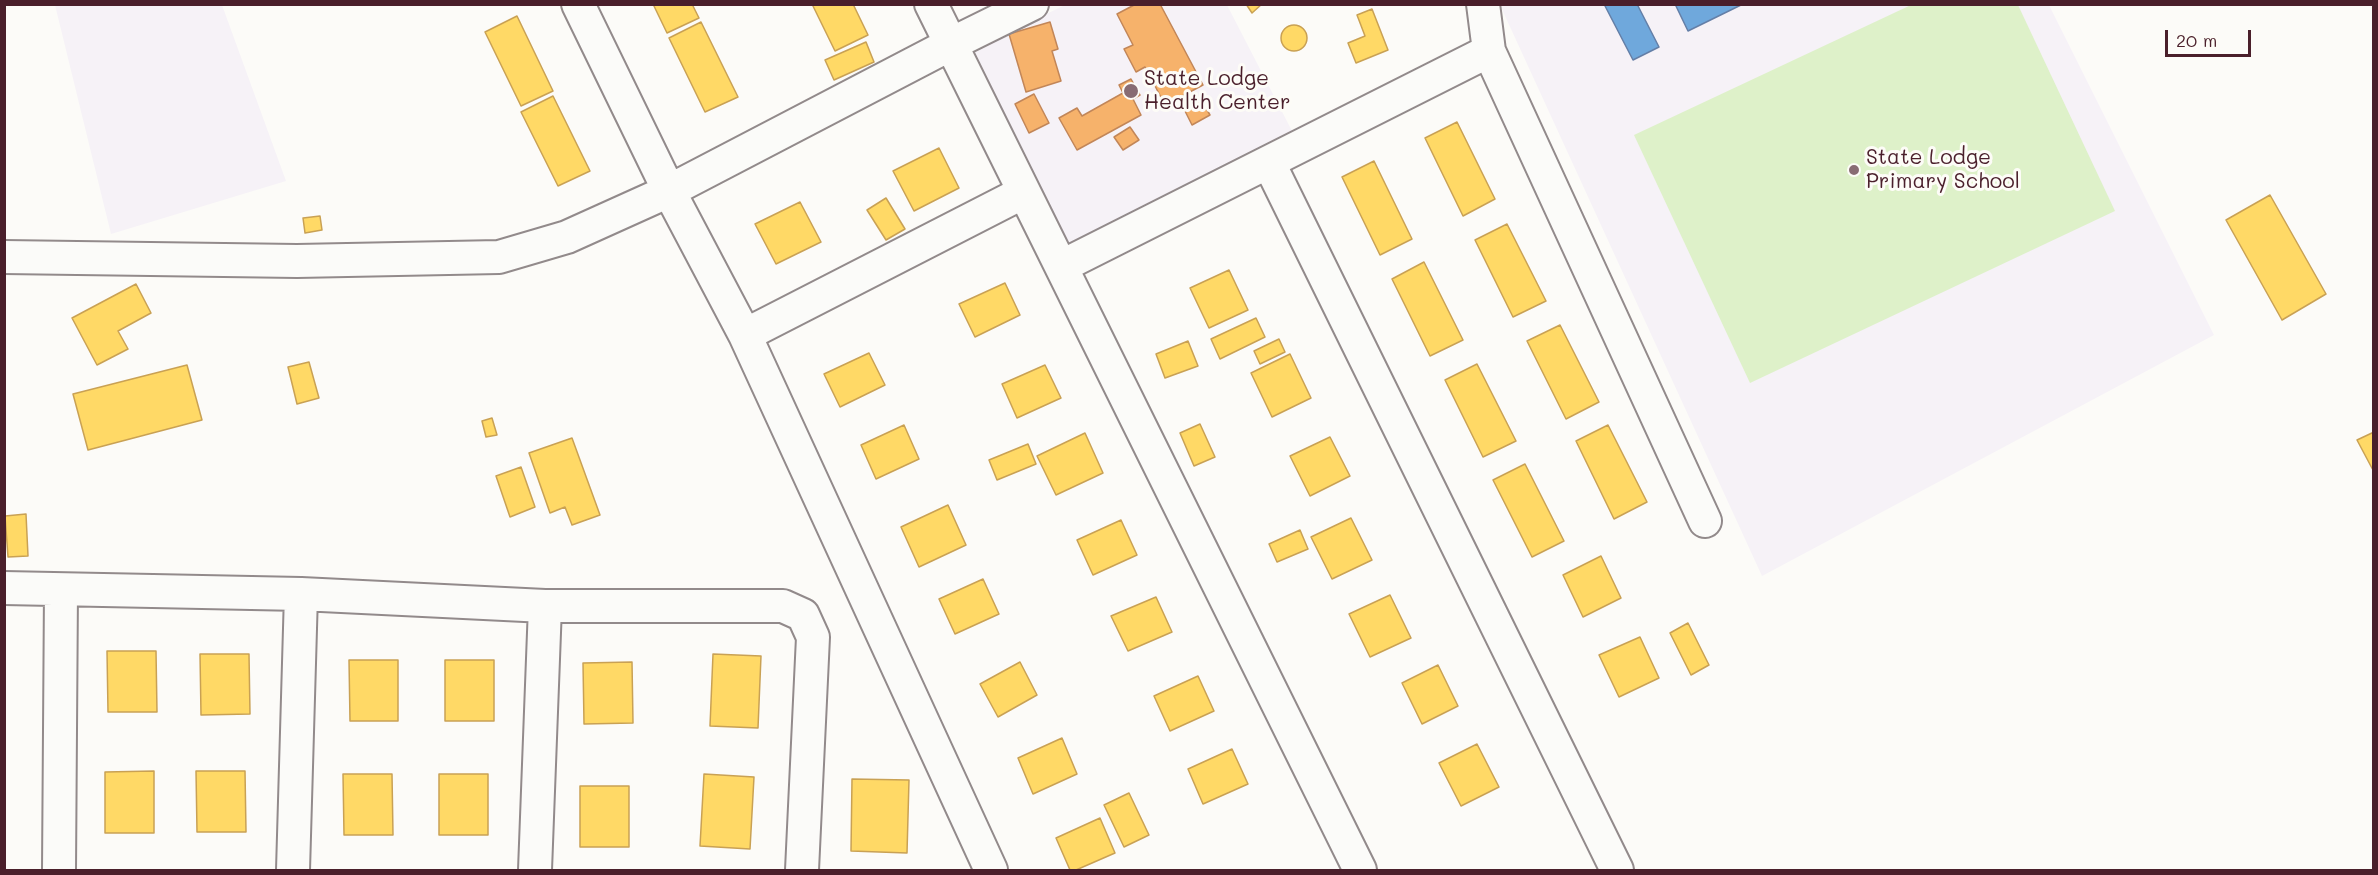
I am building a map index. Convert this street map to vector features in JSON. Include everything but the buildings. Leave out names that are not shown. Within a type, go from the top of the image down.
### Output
[{"type":"street","points":[[578,4],[669,191],[745,335],[992,870]]},
{"type":"street","points":[[932,4],[1360,870]]},
{"type":"street","points":[[4,258],[297,261],[499,257],[567,237],[669,191],[1032,4]]},
{"type":"street","points":[[1483,4],[1489,51],[1705,521]]},
{"type":"street","points":[[1062,266],[1489,51]]},
{"type":"street","points":[[1269,162],[1617,870]]},
{"type":"street","points":[[745,335],[1024,192]]},
{"type":"street","points":[[4,588],[301,594],[545,606],[783,606],[803,615],[813,637],[802,870]]},
{"type":"street","points":[[59,870],[61,590]]},
{"type":"street","points":[[293,870],[301,594]]},
{"type":"street","points":[[535,870],[545,606]]},
{"type":"shaded area","points":[[55,5],[222,5],[286,181],[111,234]]},
{"type":"shaded area","name":"State Lodge Health Center","points":[[1065,5],[1227,5],[1292,131],[1068,244],[972,50]]},
{"type":"shaded area","name":"State Lodge Primary School","points":[[1500,5],[2049,5],[2214,335],[1762,576]]},
{"type":"green space","points":[[1911,5],[2018,5],[2115,211],[1750,383],[1634,135]]},
{"type":"place","name":"State Lodge Health Center","points":[[1131,91]]},
{"type":"place","name":"State Lodge Primary School","points":[[1854,170]]}]
